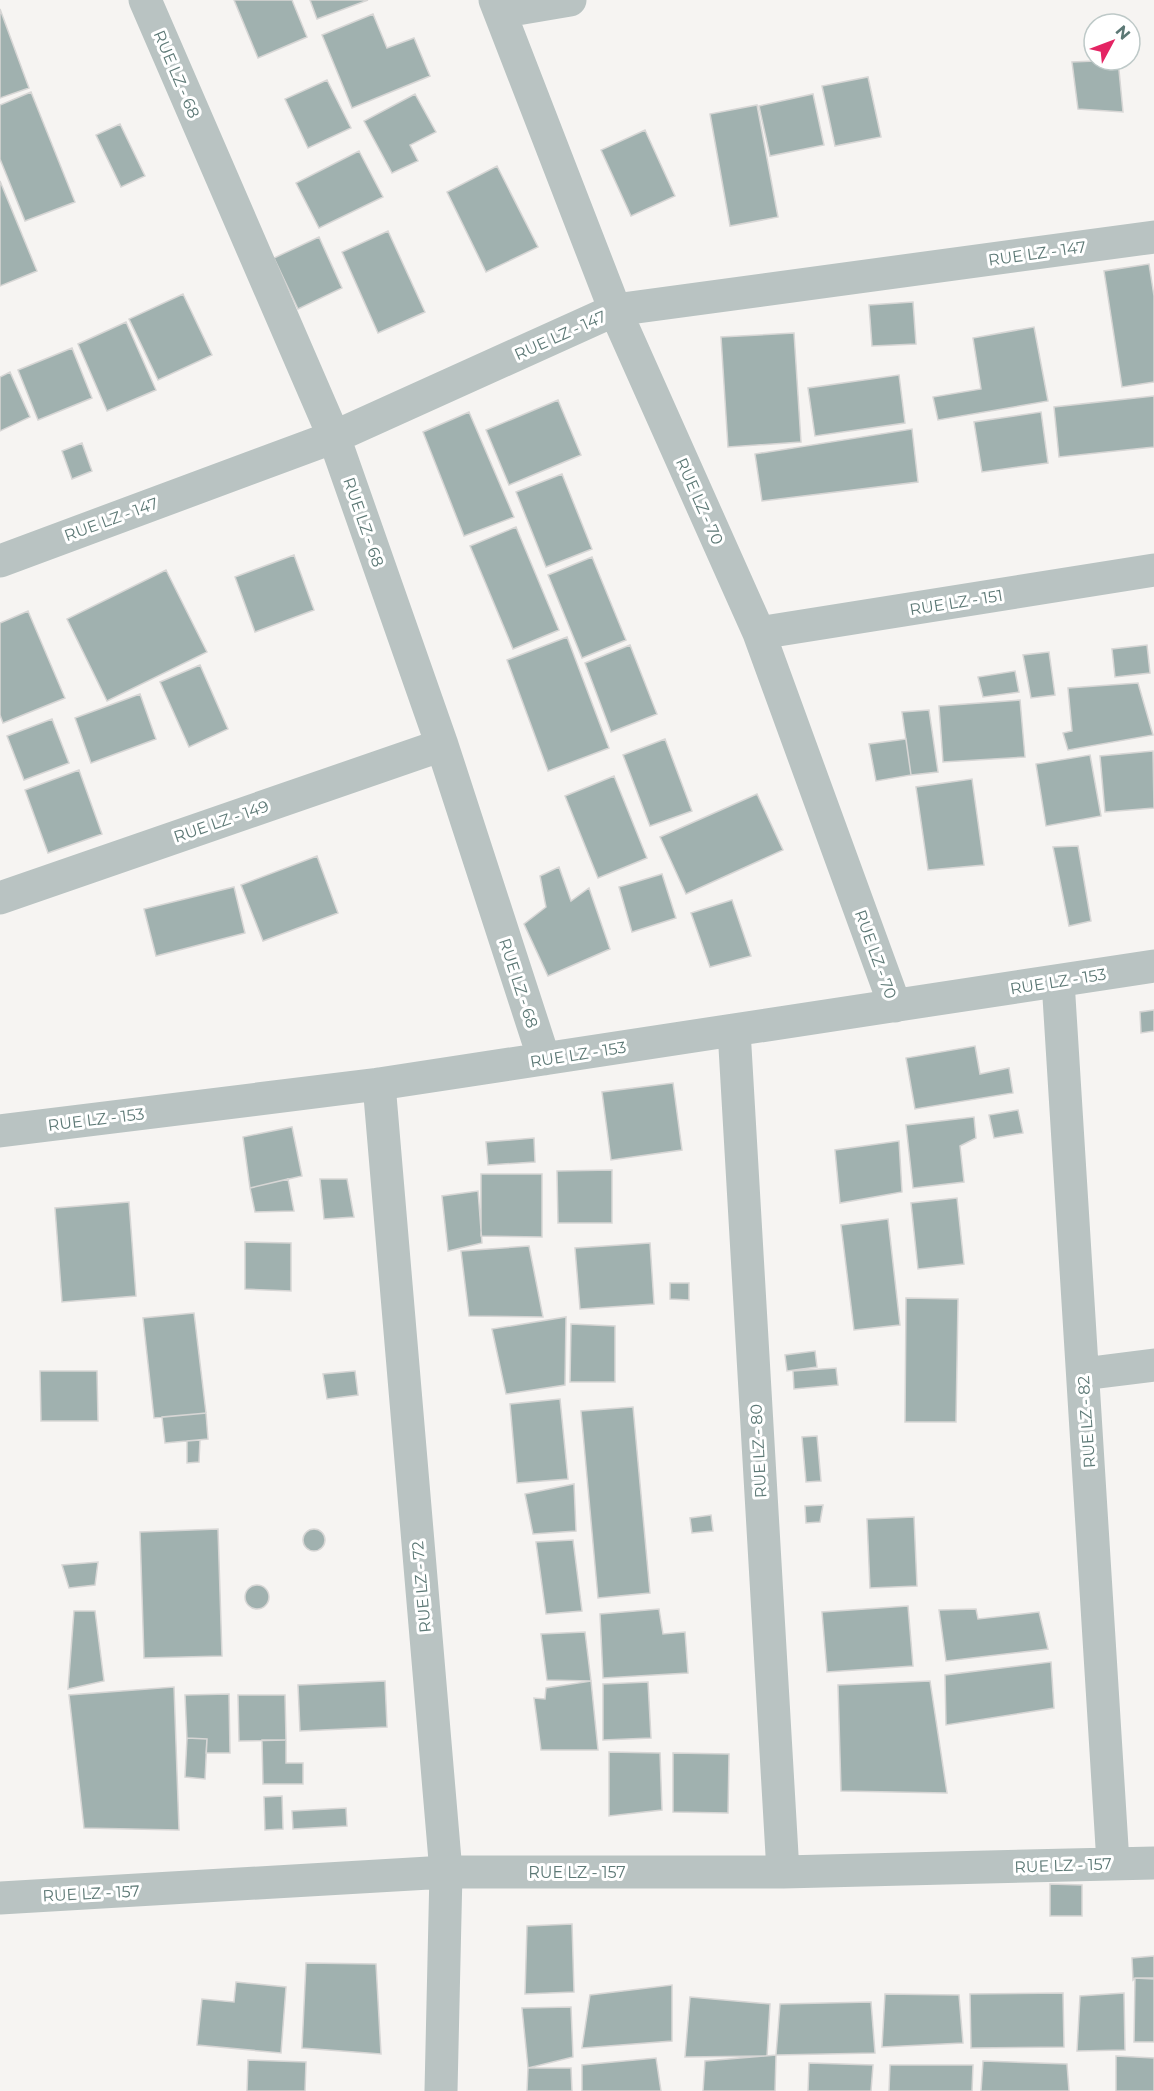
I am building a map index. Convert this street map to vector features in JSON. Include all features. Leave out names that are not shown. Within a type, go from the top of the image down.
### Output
[{"type":"street","name":"RUE LZ - 68","points":[[145,0],[334,437],[442,745],[544,1059]]},
{"type":"street","points":[[497,6],[570,0]]},
{"type":"street","name":"RUE LZ - 70","points":[[497,6],[615,310],[759,633],[895,1006]]},
{"type":"street","name":"RUE LZ - 147","points":[[0,561],[334,437],[615,310],[1154,237]]},
{"type":"street","name":"RUE LZ - 151","points":[[759,633],[1154,570]]},
{"type":"street","name":"RUE LZ - 149","points":[[0,898],[442,745]]},
{"type":"street","name":"RUE LZ - 153","points":[[0,1131],[379,1084],[1154,966]]},
{"type":"street","name":"RUE LZ - 82","points":[[1058,981],[1113,1863]]},
{"type":"street","name":"RUE LZ - 80","points":[[734,1030],[783,1872]]},
{"type":"street","name":"RUE LZ - 72","points":[[379,1084],[446,1872],[441,2091]]},
{"type":"street","points":[[1083,1374],[1154,1365]]},
{"type":"street","name":"RUE LZ - 157","points":[[0,1898],[446,1872],[783,1872],[1154,1863]]},
{"type":"building","points":[[234,0],[292,0],[307,37],[258,58]]},
{"type":"building","points":[[310,0],[368,0],[317,19]]},
{"type":"building","points":[[0,9],[29,88],[0,98]]},
{"type":"building","points":[[373,14],[387,48],[414,38],[430,76],[352,108],[322,35]]},
{"type":"building","points":[[1072,62],[1082,62],[1082,72],[1119,72],[1123,112],[1078,109]]},
{"type":"building","points":[[868,77],[881,137],[835,146],[822,86]]},
{"type":"building","points":[[327,80],[351,128],[308,148],[285,99]]},
{"type":"building","points":[[31,92],[75,202],[25,221],[0,159],[0,105]]},
{"type":"building","points":[[415,94],[436,132],[410,145],[418,161],[392,173],[364,121]]},
{"type":"building","points":[[813,94],[824,145],[770,156],[759,106]]},
{"type":"building","points":[[757,105],[778,217],[730,226],[710,114]]},
{"type":"building","points":[[120,124],[145,176],[121,187],[96,135]]},
{"type":"building","points":[[645,130],[675,196],[631,216],[601,150]]},
{"type":"building","points":[[359,151],[383,197],[319,228],[296,183]]},
{"type":"building","points":[[497,166],[538,247],[486,272],[447,192]]},
{"type":"building","points":[[0,181],[37,271],[0,286]]},
{"type":"building","points":[[388,231],[425,312],[378,333],[342,252]]},
{"type":"building","points":[[319,237],[342,288],[298,309],[274,258]]},
{"type":"building","points":[[1149,264],[1154,296],[1154,382],[1122,387],[1104,271]]},
{"type":"building","points":[[183,294],[212,355],[158,380],[129,319]]},
{"type":"building","points":[[913,302],[916,344],[872,346],[869,305]]},
{"type":"building","points":[[126,322],[156,390],[107,411],[78,344]]},
{"type":"building","points":[[1034,327],[1048,401],[938,420],[933,397],[981,389],[973,338]]},
{"type":"building","points":[[794,333],[801,442],[728,447],[721,337]]},
{"type":"building","points":[[72,348],[92,398],[38,420],[18,370]]},
{"type":"building","points":[[10,372],[30,417],[0,431],[0,377]]},
{"type":"building","points":[[899,375],[905,423],[815,436],[808,388]]},
{"type":"building","points":[[1154,396],[1154,447],[1059,457],[1054,407]]},
{"type":"building","points":[[558,400],[581,455],[509,485],[486,430]]},
{"type":"building","points":[[469,412],[514,517],[464,536],[423,432]]},
{"type":"building","points":[[1041,412],[1048,463],[982,472],[974,422]]},
{"type":"building","points":[[912,429],[918,482],[762,501],[755,454]]},
{"type":"building","points":[[82,443],[92,471],[72,479],[62,451]]},
{"type":"building","points":[[562,474],[592,549],[546,567],[516,492]]},
{"type":"building","points":[[516,527],[559,630],[513,649],[470,546]]},
{"type":"building","points":[[294,555],[314,610],[255,632],[235,577]]},
{"type":"building","points":[[592,557],[626,640],[582,658],[548,575]]},
{"type":"building","points":[[166,570],[207,652],[107,701],[67,619]]},
{"type":"building","points":[[28,611],[65,698],[3,723],[0,715],[0,623]]},
{"type":"building","points":[[567,637],[609,748],[548,771],[507,660]]},
{"type":"building","points":[[630,645],[657,714],[611,732],[585,663]]},
{"type":"building","points":[[1147,645],[1150,673],[1115,677],[1112,649]]},
{"type":"building","points":[[1049,652],[1055,695],[1031,698],[1023,655]]},
{"type":"building","points":[[200,665],[228,729],[189,747],[160,682]]},
{"type":"building","points":[[1015,671],[1019,692],[983,697],[978,677]]},
{"type":"building","points":[[1138,683],[1153,735],[1068,750],[1063,733],[1072,731],[1068,688]]},
{"type":"building","points":[[140,694],[156,739],[91,763],[75,718]]},
{"type":"building","points":[[1020,700],[1025,757],[943,762],[939,706]]},
{"type":"building","points":[[929,710],[938,772],[911,775],[902,712]]},
{"type":"building","points":[[52,719],[69,763],[24,780],[7,736]]},
{"type":"building","points":[[665,739],[692,811],[650,826],[623,755]]},
{"type":"building","points":[[906,739],[911,775],[876,781],[869,744]]},
{"type":"building","points":[[1153,751],[1154,808],[1105,812],[1100,756]]},
{"type":"building","points":[[1090,755],[1101,816],[1046,826],[1036,764]]},
{"type":"building","points":[[79,770],[102,834],[48,853],[25,790]]},
{"type":"building","points":[[614,776],[647,858],[598,878],[565,796]]},
{"type":"building","points":[[972,779],[984,865],[928,870],[916,787]]},
{"type":"building","points":[[757,794],[783,850],[686,894],[660,837]]},
{"type":"building","points":[[1078,846],[1091,921],[1069,926],[1053,847]]},
{"type":"building","points":[[317,856],[338,913],[263,941],[241,885]]},
{"type":"building","points":[[559,867],[571,901],[589,888],[610,949],[548,976],[524,924],[546,907],[540,876]]},
{"type":"building","points":[[662,874],[676,918],[632,932],[619,887]]},
{"type":"building","points":[[234,887],[245,933],[156,956],[144,909]]},
{"type":"building","points":[[732,900],[751,956],[710,967],[691,913]]},
{"type":"building","points":[[1154,1010],[1154,1031],[1141,1033],[1140,1012]]},
{"type":"building","points":[[975,1046],[980,1074],[1009,1068],[1013,1093],[915,1109],[906,1058]]},
{"type":"building","points":[[673,1083],[682,1150],[611,1160],[602,1092]]},
{"type":"building","points":[[1018,1110],[1023,1133],[994,1138],[989,1115]]},
{"type":"building","points":[[974,1117],[976,1138],[960,1146],[964,1182],[913,1188],[906,1125]]},
{"type":"building","points":[[292,1127],[302,1176],[250,1188],[243,1137]]},
{"type":"building","points":[[534,1138],[535,1162],[488,1165],[486,1142]]},
{"type":"building","points":[[899,1141],[902,1192],[840,1203],[835,1150]]},
{"type":"building","points":[[612,1170],[612,1223],[558,1223],[557,1171]]},
{"type":"building","points":[[481,1174],[542,1174],[542,1237],[481,1236]]},
{"type":"building","points":[[288,1179],[294,1211],[255,1212],[250,1188]]},
{"type":"building","points":[[320,1179],[347,1179],[354,1217],[324,1219]]},
{"type":"building","points":[[478,1191],[482,1243],[448,1251],[442,1196]]},
{"type":"building","points":[[957,1198],[964,1264],[918,1269],[911,1203]]},
{"type":"building","points":[[129,1202],[136,1296],[62,1302],[55,1208]]},
{"type":"building","points":[[888,1219],[900,1325],[854,1330],[841,1225]]},
{"type":"building","points":[[245,1242],[291,1243],[291,1291],[245,1289]]},
{"type":"building","points":[[650,1243],[654,1304],[580,1309],[575,1248]]},
{"type":"building","points":[[529,1246],[543,1317],[469,1316],[461,1251]]},
{"type":"building","points":[[670,1283],[689,1283],[689,1300],[670,1299]]},
{"type":"building","points":[[906,1298],[958,1299],[956,1422],[905,1422]]},
{"type":"building","points":[[194,1313],[206,1413],[154,1418],[143,1318]]},
{"type":"building","points":[[566,1317],[565,1385],[506,1394],[492,1329]]},
{"type":"building","points":[[571,1324],[615,1326],[615,1382],[570,1382]]},
{"type":"building","points":[[815,1351],[817,1367],[787,1371],[785,1355]]},
{"type":"building","points":[[836,1368],[838,1385],[794,1389],[793,1371]]},
{"type":"building","points":[[40,1371],[97,1371],[98,1421],[41,1421]]},
{"type":"building","points":[[355,1371],[358,1395],[327,1399],[323,1374]]},
{"type":"building","points":[[560,1399],[568,1479],[517,1483],[510,1404]]},
{"type":"building","points":[[633,1407],[650,1593],[598,1598],[581,1411]]},
{"type":"building","points":[[206,1413],[208,1439],[165,1443],[162,1417]]},
{"type":"building","points":[[817,1436],[821,1481],[806,1482],[802,1437]]},
{"type":"building","points":[[200,1440],[199,1462],[187,1463],[187,1441]]},
{"type":"building","points":[[574,1484],[576,1531],[533,1534],[525,1494]]},
{"type":"building","points":[[823,1505],[820,1522],[806,1523],[805,1506]]},
{"type":"building","points":[[711,1515],[713,1531],[692,1533],[690,1518]]},
{"type":"building","points":[[914,1517],[917,1586],[870,1588],[867,1519]]},
{"type":"building","points":[[218,1529],[222,1656],[144,1658],[140,1532]]},
{"type":"building","points":[[314,1529],[322,1532],[325,1540],[322,1548],[314,1551],[306,1548],[303,1540],[306,1532]]},
{"type":"building","points":[[573,1540],[582,1611],[546,1614],[536,1542]]},
{"type":"building","points":[[98,1562],[95,1585],[69,1588],[62,1565]]},
{"type":"building","points":[[257,1585],[266,1588],[269,1597],[266,1606],[257,1609],[248,1606],[245,1597],[248,1588]]},
{"type":"building","points":[[908,1606],[913,1666],[827,1672],[822,1612]]},
{"type":"building","points":[[659,1609],[663,1634],[685,1632],[688,1673],[603,1678],[600,1614]]},
{"type":"building","points":[[976,1609],[978,1619],[1039,1612],[1048,1649],[946,1661],[939,1610]]},
{"type":"building","points":[[74,1611],[95,1611],[104,1681],[68,1689]]},
{"type":"building","points":[[585,1632],[591,1681],[547,1680],[541,1634]]},
{"type":"building","points":[[1051,1662],[1054,1708],[946,1725],[945,1675]]},
{"type":"building","points":[[385,1681],[387,1727],[300,1731],[298,1685]]},
{"type":"building","points":[[591,1681],[598,1750],[541,1750],[534,1698],[545,1699],[546,1688]]},
{"type":"building","points":[[930,1681],[947,1793],[841,1791],[838,1685]]},
{"type":"building","points":[[648,1682],[651,1738],[603,1740],[603,1684]]},
{"type":"building","points":[[174,1687],[179,1830],[84,1828],[69,1695]]},
{"type":"building","points":[[229,1694],[230,1753],[206,1753],[207,1739],[187,1738],[187,1740],[185,1695]]},
{"type":"building","points":[[238,1695],[285,1695],[286,1740],[239,1741]]},
{"type":"building","points":[[187,1738],[207,1739],[205,1779],[185,1777]]},
{"type":"building","points":[[262,1740],[286,1740],[286,1763],[303,1763],[303,1784],[263,1784]]},
{"type":"building","points":[[609,1752],[660,1753],[662,1810],[609,1816]]},
{"type":"building","points":[[673,1753],[729,1754],[728,1813],[673,1812]]},
{"type":"building","points":[[282,1796],[283,1829],[265,1830],[264,1797]]},
{"type":"building","points":[[346,1808],[347,1826],[293,1829],[292,1811]]},
{"type":"building","points":[[1050,1884],[1082,1885],[1082,1916],[1050,1916]]},
{"type":"building","points":[[572,1924],[574,1992],[525,1994],[527,1926]]},
{"type":"building","points":[[1154,1956],[1154,1978],[1135,1978],[1133,1980],[1132,1958]]},
{"type":"building","points":[[306,1963],[376,1964],[381,2054],[302,2048]]},
{"type":"building","points":[[1135,1978],[1154,1979],[1154,2042],[1134,2042]]},
{"type":"building","points":[[236,1982],[286,1987],[281,2053],[197,2045],[202,1999],[234,2002]]},
{"type":"building","points":[[672,1985],[672,2041],[582,2048],[590,1995]]},
{"type":"building","points":[[1063,1993],[1064,2047],[971,2048],[970,1994]]},
{"type":"building","points":[[1124,1993],[1125,2050],[1077,2051],[1080,1996]]},
{"type":"building","points":[[885,1994],[959,1995],[963,2043],[882,2047]]},
{"type":"building","points":[[690,1997],[770,2004],[767,2056],[685,2057]]},
{"type":"building","points":[[871,2002],[875,2053],[776,2055],[780,2004]]},
{"type":"building","points":[[571,2007],[573,2057],[528,2068],[522,2008]]},
{"type":"building","points":[[776,2055],[775,2091],[703,2091],[705,2061]]},
{"type":"building","points":[[1116,2056],[1154,2058],[1154,2091],[1116,2091]]},
{"type":"building","points":[[656,2058],[661,2091],[582,2091],[582,2065]]},
{"type":"building","points":[[248,2060],[306,2062],[305,2091],[247,2091]]},
{"type":"building","points":[[983,2061],[1067,2064],[1069,2091],[981,2091]]},
{"type":"building","points":[[809,2063],[873,2065],[871,2091],[808,2091]]},
{"type":"building","points":[[890,2065],[973,2065],[972,2091],[889,2091]]},
{"type":"building","points":[[528,2068],[571,2068],[572,2091],[527,2091]]}]
